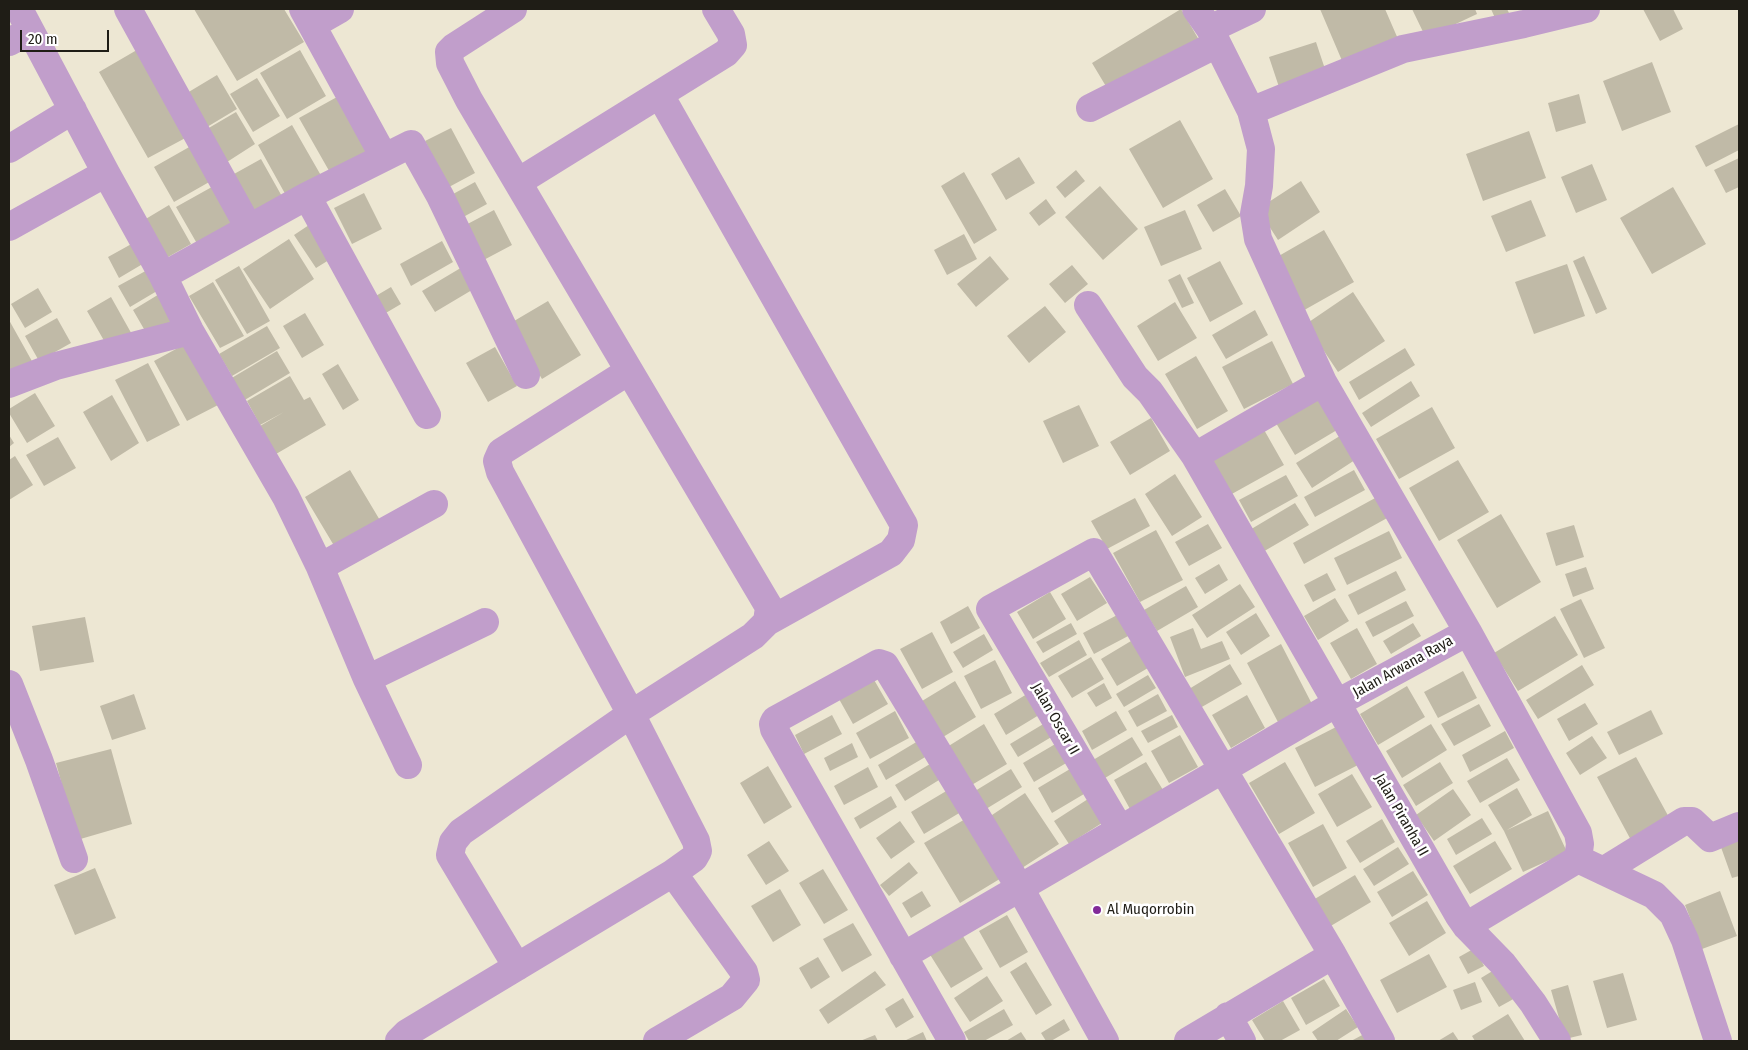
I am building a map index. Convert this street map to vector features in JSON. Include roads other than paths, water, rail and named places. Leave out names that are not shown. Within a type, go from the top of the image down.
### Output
[{"type":"street","points":[[128,9],[249,228]]},
{"type":"street","points":[[340,9],[308,17],[384,157]]},
{"type":"street","points":[[513,9],[471,35],[449,52],[450,63],[469,100],[769,607],[767,622]]},
{"type":"street","points":[[518,182],[726,53],[732,45],[731,34],[716,9]]},
{"type":"street","points":[[1090,108],[1207,27],[1252,9]]},
{"type":"street","points":[[1251,111],[1403,49],[1586,9]]},
{"type":"street","points":[[19,27],[72,110],[163,276],[190,331],[286,497],[320,567],[367,679],[408,765]]},
{"type":"street","points":[[1207,27],[1251,111],[1261,149],[1259,186],[1254,214],[1258,239],[1323,382],[1468,632],[1578,833],[1580,844],[1578,859]]},
{"type":"street","points":[[517,967],[450,855],[453,842],[461,832],[631,714],[753,636],[767,622],[891,553],[901,540],[904,525],[660,95]]},
{"type":"street","points":[[9,149],[72,110]]},
{"type":"street","points":[[163,276],[307,196],[411,144],[440,196],[526,374]]},
{"type":"street","points":[[9,227],[106,173]]},
{"type":"street","points":[[307,196],[427,415]]},
{"type":"street","name":"Jalan Piranha II","points":[[1088,305],[1135,377],[1150,392],[1195,456],[1466,926],[1503,964],[1557,1041]]},
{"type":"street","points":[[9,384],[56,366],[190,331]]},
{"type":"street","points":[[399,1041],[407,1033],[673,874],[694,858],[698,851],[696,841],[631,714],[500,472],[497,461],[501,452],[629,371]]},
{"type":"street","points":[[1195,456],[1323,382]]},
{"type":"street","points":[[320,567],[434,504]]},
{"type":"street","name":"Jalan Oscar II","points":[[1120,829],[990,608],[1094,552],[1222,770]]},
{"type":"street","points":[[367,679],[485,622]]},
{"type":"street","name":"Jalan Arwana Raya","points":[[903,956],[1337,703],[1468,632]]},
{"type":"street","points":[[952,1041],[774,729],[773,724],[775,720],[879,663],[885,664],[1020,888],[1105,1041]]},
{"type":"street","points":[[9,684],[39,760],[74,859]]},
{"type":"street","points":[[1222,770],[1333,955],[1381,1041]]},
{"type":"street","points":[[1603,871],[1684,821],[1692,820],[1710,838],[1739,826]]},
{"type":"street","points":[[1578,859],[1654,895],[1673,914],[1686,940],[1718,1041]]},
{"type":"street","points":[[1466,926],[1578,859]]},
{"type":"street","points":[[658,1041],[732,996],[746,980],[744,972],[673,874]]},
{"type":"street","points":[[1188,1041],[1333,955]]},
{"type":"street","points":[[1228,1016],[1242,1041]]},
{"type":"place","name":"Al Muqorrobin","points":[[1097,910]]}]
